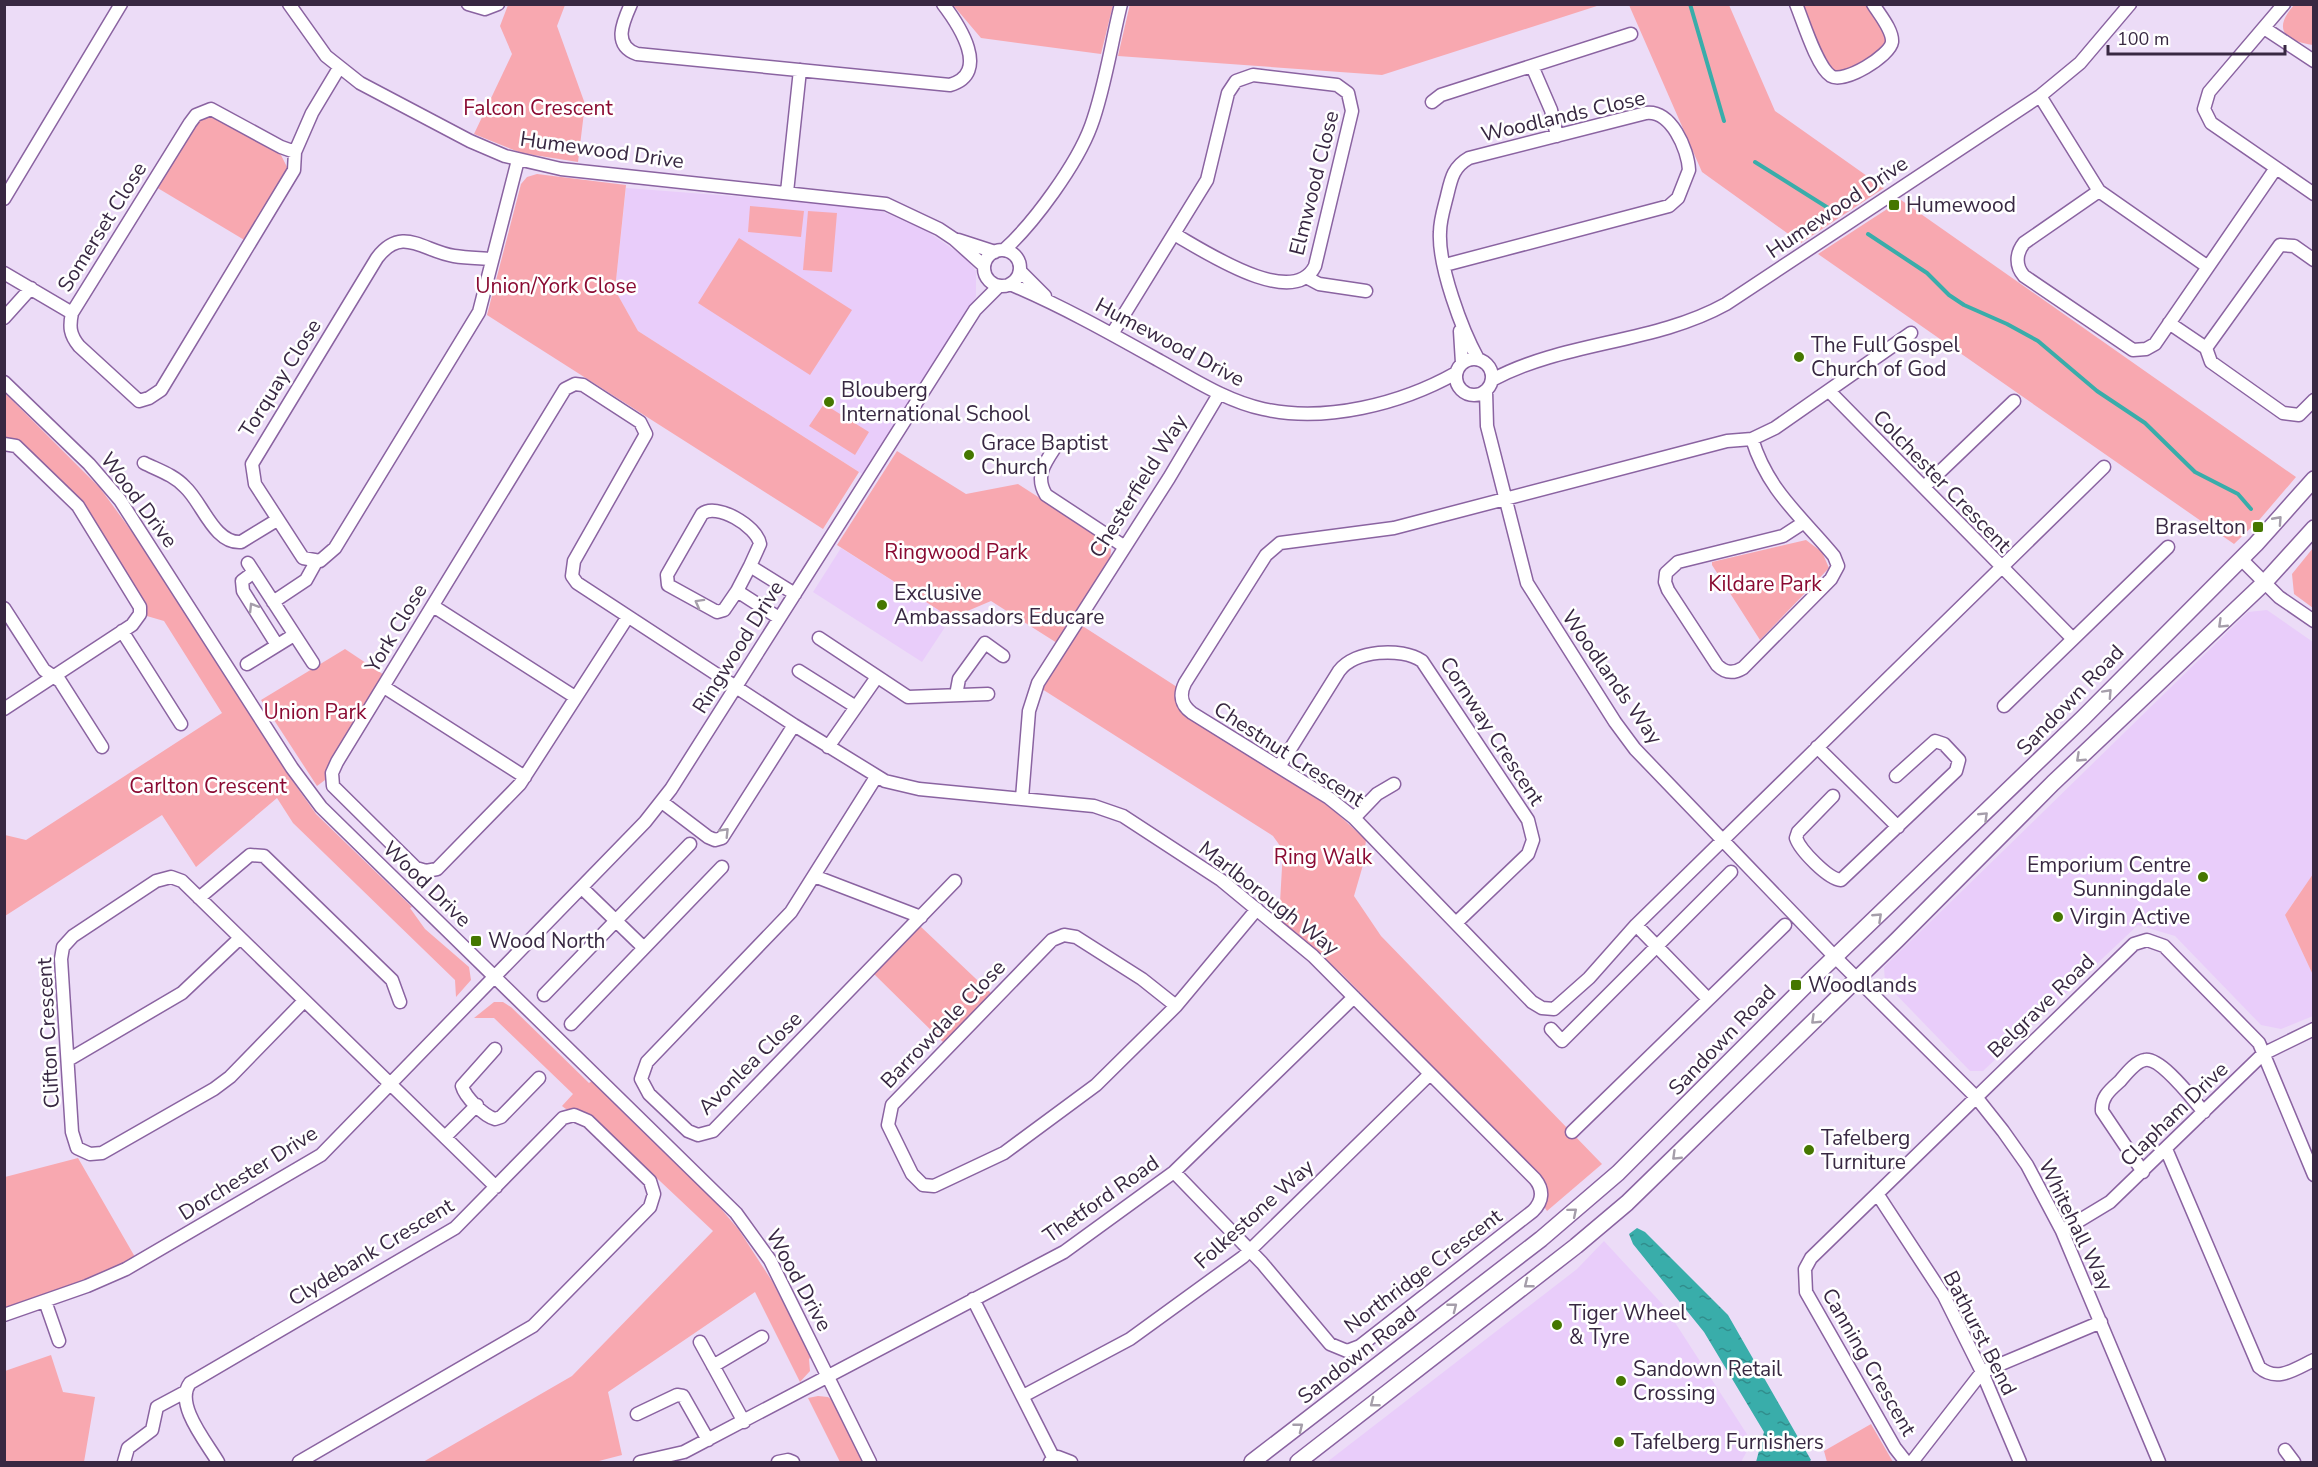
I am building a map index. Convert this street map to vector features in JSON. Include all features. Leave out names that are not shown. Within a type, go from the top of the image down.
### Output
[{"type":"main road","name":"Sandown Road","points":[[1252,1462],[1541,1239],[1599,1190],[1702,1092],[1835,957],[2024,777],[2241,559],[2313,480]]},
{"type":"main road","points":[[1298,1462],[1610,1218],[1857,979],[2053,783],[2264,583],[2313,528]]},
{"type":"street","points":[[4,199],[122,4]]},
{"type":"street","name":"Humewood Drive","points":[[289,4],[315,42],[339,68],[382,96],[470,141],[518,160],[561,169],[886,204],[916,216],[954,239],[985,272],[1004,285],[1050,300],[1219,393],[1264,410],[1308,414],[1346,410],[1416,392],[1459,388]]},
{"type":"street","points":[[468,4],[485,9],[498,4]]},
{"type":"street","points":[[631,4],[621,33],[621,38],[631,51],[950,85],[958,83],[967,74],[968,43],[960,27],[943,4]]},
{"type":"street","points":[[999,251],[1032,222],[1084,143],[1092,123],[1121,4]]},
{"type":"street","points":[[1796,4],[1823,66],[1833,77],[1843,78],[1886,52],[1892,43],[1890,33],[1873,4]]},
{"type":"street","name":"Humewood Drive","points":[[1470,395],[1523,365],[1673,326],[1712,311],[2040,96],[2075,68],[2130,4]]},
{"type":"street","points":[[2284,4],[2209,92],[2204,106],[2211,123],[2313,194]]},
{"type":"street","points":[[2264,28],[2313,61]]},
{"type":"street","points":[[1432,102],[1442,95],[1631,34]]},
{"type":"street","points":[[1532,66],[1551,110],[1557,136]]},
{"type":"street","name":"Somerset Close","points":[[295,152],[280,147],[211,109],[196,115],[72,313],[70,332],[79,346],[139,400],[154,396],[167,380],[294,170],[295,152],[312,113],[339,68]]},
{"type":"street","points":[[788,192],[800,70]]},
{"type":"street","name":"Elmwood Close","points":[[1112,334],[1207,180],[1228,93],[1236,81],[1253,75],[1336,85],[1348,93],[1352,111],[1315,266],[1306,277],[1291,281],[1249,276],[1174,234]]},
{"type":"street","points":[[2040,96],[2099,191],[2208,267]]},
{"type":"street","name":"Woodlands Close","points":[[1445,265],[1663,209],[1678,198],[1688,174],[1688,161],[1672,124],[1657,113],[1646,113],[1469,158],[1458,166],[1451,176],[1440,225],[1440,243],[1445,265],[1458,318],[1459,388]]},
{"type":"street","points":[[273,602],[306,580],[316,562],[327,558],[335,548],[479,312],[518,160]]},
{"type":"street","points":[[2099,191],[2024,243],[2017,258],[2021,272],[2133,350],[2151,346],[2276,168]]},
{"type":"street","points":[[1019,266],[1032,222]]},
{"type":"street","name":"Humewood Drive","points":[[954,239],[999,251],[1019,266],[1050,300]]},
{"type":"street","name":"Torquay Close","points":[[316,562],[308,561],[299,553],[255,484],[252,470],[255,456],[385,247],[406,241],[453,256],[492,259]]},
{"type":"street","points":[[2206,348],[2280,245],[2294,246],[2313,260]]},
{"type":"street","name":"Ringwood Drive","points":[[975,310],[987,258],[999,251]]},
{"type":"street","name":"Ringwood Drive","points":[[495,976],[582,888],[662,802],[975,310],[1004,285],[1019,266]]},
{"type":"street","points":[[4,273],[72,313]]},
{"type":"street","name":"Elmwood Close","points":[[1306,277],[1319,284],[1366,291]]},
{"type":"street","points":[[4,318],[31,288]]},
{"type":"street","name":"Woodlands Close","points":[[1458,318],[1483,363],[1489,385]]},
{"type":"street","points":[[2169,323],[2206,348],[2211,362],[2283,413],[2290,416],[2299,415],[2313,400]]},
{"type":"street","points":[[1505,499],[1727,441],[1752,439],[1775,428],[1830,392],[1911,333]]},
{"type":"street","name":"Humewood Drive","points":[[1416,392],[1459,368],[1483,363],[1523,365]]},
{"type":"street","name":"Wood Drive","points":[[4,382],[90,464],[120,500],[311,796],[736,1213],[770,1260],[870,1462]]},
{"type":"street","name":"York Close","points":[[627,618],[525,777],[437,869],[426,871],[416,868],[336,791],[332,779],[337,762],[565,389],[579,383],[640,422],[645,430],[643,442],[572,566],[572,576],[577,583],[627,618],[736,687]]},
{"type":"street","name":"Woodlands Way","points":[[1487,426],[1489,385]]},
{"type":"street","points":[[1459,388],[1470,395]]},
{"type":"street","name":"Colchester Crescent","points":[[1724,839],[2002,567],[1830,392]]},
{"type":"street","name":"Chesterfield Way","points":[[1022,798],[1028,719],[1034,693],[1219,393]]},
{"type":"street","name":"Woodlands Way","points":[[1470,395],[1487,426],[1527,583],[1548,620],[1625,737],[1835,957]]},
{"type":"street","points":[[1924,487],[2014,401]]},
{"type":"street","points":[[1752,439],[1773,486],[1834,556],[1838,566],[1835,575],[1743,668],[1732,672],[1723,670],[1717,665],[1668,590],[1665,582],[1666,573],[1678,562],[1784,536],[1803,523]]},
{"type":"street","points":[[4,444],[16,446],[69,497],[88,519],[140,607],[140,614],[132,625],[4,709]]},
{"type":"street","points":[[1054,449],[1041,473],[1041,485],[1046,495],[1125,547]]},
{"type":"street","points":[[144,463],[173,477],[187,488],[214,526],[229,540],[238,543],[246,540],[278,520]]},
{"type":"street","points":[[2073,639],[2002,567],[2104,467]]},
{"type":"street","name":"Chestnut Crescent","points":[[1505,499],[1394,528],[1286,541],[1266,555],[1185,683],[1181,697],[1185,706],[1192,713],[1278,766],[1354,818],[1532,1002],[1548,1009],[1559,1006],[1572,994],[1636,925],[1724,839]]},
{"type":"street","points":[[710,510],[719,511],[746,526],[758,536],[759,544],[750,566],[724,610],[717,612],[669,586],[667,575],[702,514],[710,510]]},
{"type":"street","points":[[2004,706],[2168,547]]},
{"type":"street","points":[[2241,559],[2264,583],[2313,621]]},
{"type":"street","points":[[750,566],[795,594]]},
{"type":"street","points":[[277,645],[242,586],[251,567],[312,663]]},
{"type":"street","points":[[737,591],[779,618]]},
{"type":"street","points":[[433,606],[575,696]]},
{"type":"street","points":[[4,608],[45,670],[60,681],[102,747]]},
{"type":"street","points":[[122,631],[181,724]]},
{"type":"street","points":[[247,664],[294,634]]},
{"type":"street","points":[[819,638],[908,697],[988,694]]},
{"type":"street","points":[[956,695],[958,679],[985,643],[1003,657]]},
{"type":"street","name":"Cornway Crescent","points":[[1278,766],[1348,662],[1360,657],[1400,652],[1422,661],[1528,820],[1532,833],[1528,854],[1456,923]]},
{"type":"street","points":[[799,671],[856,708]]},
{"type":"street","points":[[828,747],[877,677]]},
{"type":"street","points":[[384,687],[525,777]]},
{"type":"street","name":"Marlborough Way","points":[[736,687],[876,777],[907,787],[1094,806],[1123,816],[1221,880],[1338,977],[1354,997],[1535,1179],[1540,1186],[1542,1196]]},
{"type":"street","points":[[662,802],[708,837],[715,840],[722,838],[794,725]]},
{"type":"street","points":[[1833,796],[1798,832],[1796,838],[1832,878],[1845,879],[1956,771],[1959,760],[1944,744],[1935,741],[1896,776]]},
{"type":"street","points":[[1817,747],[1898,827]]},
{"type":"street","name":"Avonlea Close","points":[[876,777],[814,876],[782,922],[643,1067],[641,1079],[645,1090],[693,1133],[708,1133],[717,1127],[955,881]]},
{"type":"street","points":[[1354,818],[1377,794],[1394,784]]},
{"type":"street","points":[[544,995],[690,844]]},
{"type":"street","points":[[199,898],[250,855],[264,856],[392,980],[399,1002]]},
{"type":"street","points":[[572,1024],[722,867]]},
{"type":"street","points":[[1551,1029],[1562,1041],[1731,872]]},
{"type":"street","points":[[814,876],[921,917]]},
{"type":"street","name":"Clifton Crescent","points":[[304,1001],[230,1077],[214,1089],[96,1155],[80,1150],[74,1142],[60,959],[67,941],[163,878],[177,878],[496,1186]]},
{"type":"street","points":[[582,888],[645,948]]},
{"type":"street","name":"Barrowdale Close","points":[[1176,1006],[1142,979],[1076,937],[1064,935],[1052,940],[892,1105],[888,1125],[912,1174],[923,1185],[934,1186],[1004,1153],[1096,1085],[1176,1006],[1257,909]]},
{"type":"street","points":[[1636,925],[1708,999]]},
{"type":"street","points":[[1572,1132],[1785,925]]},
{"type":"street","points":[[68,1060],[182,993],[240,938]]},
{"type":"street","name":"Belgrave Road","points":[[1976,1097],[2063,1010],[2129,947],[2139,941],[2157,942],[2164,946],[2259,1043],[2264,1054]]},
{"type":"street","name":"Whitehall Way","points":[[1835,957],[1976,1097],[2027,1165],[2062,1231],[2160,1462]]},
{"type":"street","name":"Dorchester Drive","points":[[4,1315],[87,1287],[126,1269],[309,1163],[333,1145],[495,976]]},
{"type":"street","name":"Thetford Road","points":[[640,1462],[679,1459],[708,1440],[1064,1252],[1174,1172],[1354,997]]},
{"type":"street","name":"Clapham Drive","points":[[2062,1231],[2110,1202],[2264,1054],[2313,1029]]},
{"type":"street","points":[[495,1049],[463,1083],[464,1092],[489,1117],[498,1119],[539,1078]]},
{"type":"street","points":[[2264,1054],[2313,1175]]},
{"type":"street","points":[[2143,1172],[2102,1112],[2102,1099],[2111,1089],[2139,1062],[2151,1060],[2162,1067],[2204,1112]]},
{"type":"street","name":"Folkestone Way","points":[[1023,1396],[1131,1339],[1250,1251],[1430,1074]]},
{"type":"street","name":"Canning Crescent","points":[[1906,1462],[1895,1449],[1806,1292],[1804,1281],[1806,1269],[1811,1258],[1976,1097]]},
{"type":"street","points":[[445,1137],[477,1105]]},
{"type":"street","name":"Clydebank Crescent","points":[[124,1462],[128,1448],[152,1430],[157,1407],[185,1392],[194,1380],[447,1234],[462,1222],[558,1122],[574,1116],[588,1121],[647,1178],[654,1194],[650,1207],[532,1326],[299,1462]]},
{"type":"street","points":[[2166,1149],[2259,1367],[2269,1375],[2279,1375],[2313,1360]]},
{"type":"street","points":[[1174,1172],[1250,1251]]},
{"type":"street","name":"Bathurst Bend","points":[[1878,1194],[1944,1296],[1982,1372],[2020,1462]]},
{"type":"street","name":"Northridge Crescent","points":[[1250,1251],[1330,1344],[1341,1350],[1351,1350],[1533,1211],[1542,1196]]},
{"type":"street","points":[[974,1299],[1023,1396],[1052,1460],[1063,1457],[1071,1462]]},
{"type":"street","points":[[45,1301],[59,1341]]},
{"type":"street","points":[[1912,1462],[1982,1372],[2101,1322]]},
{"type":"street","points":[[713,1366],[762,1337]]},
{"type":"street","points":[[700,1342],[744,1422]]},
{"type":"street","points":[[185,1392],[186,1408],[218,1462]]},
{"type":"street","points":[[637,1414],[677,1395],[683,1396],[687,1399],[708,1440]]},
{"type":"street","points":[[2285,1450],[2294,1462]]},
{"type":"street","points":[[778,1462],[788,1460],[793,1462]]},
{"type":"shaded area","name":"Blouberg International School","points":[[626,188],[821,203],[881,211],[925,230],[966,258],[976,271],[976,297],[864,475],[638,331],[615,290]]},
{"type":"shaded area","name":"Exclusive Ambassadors Educare","points":[[841,548],[951,618],[922,662],[813,592]]},
{"type":"shaded area","points":[[2267,610],[2313,642],[2313,874],[2285,915],[2313,975],[2313,1016],[2281,1029],[2261,1025],[2175,936],[2138,925],[1983,1071],[1970,1071],[1885,983],[1884,967],[2248,612]]},
{"type":"shaded area","points":[[1604,1241],[1665,1307],[1752,1442],[1741,1462],[1327,1462],[1577,1269]]},
{"type":"green space","points":[[1130,4],[1600,5],[1382,75],[1118,56]]},
{"type":"green space","name":"Falcon Crescent","points":[[508,5],[565,5],[557,26],[585,104],[578,162],[521,153],[474,134],[512,54],[500,26]]},
{"type":"green space","points":[[953,5],[1113,5],[1101,54],[981,38]]},
{"type":"green space","points":[[1629,5],[1729,5],[1775,111],[1884,188],[1801,243],[1702,172]]},
{"type":"green space","points":[[1800,5],[1869,5],[1886,29],[1885,47],[1849,73],[1837,74],[1827,65]]},
{"type":"green space","points":[[2294,5],[2313,5],[2313,45],[2295,41],[2285,33],[2284,21]]},
{"type":"green space","points":[[209,115],[217,116],[281,155],[288,169],[246,241],[156,187],[197,120]]},
{"type":"green space","name":"Union/York Close","points":[[537,174],[626,185],[615,290],[638,331],[859,472],[823,529],[487,315],[521,184],[527,177]]},
{"type":"green space","points":[[1901,200],[2296,477],[2260,519],[2234,544],[1818,254]]},
{"type":"green space","points":[[750,206],[804,211],[801,237],[748,232]]},
{"type":"green space","points":[[808,211],[837,213],[832,272],[803,270]]},
{"type":"green space","points":[[739,238],[852,310],[810,375],[698,303]]},
{"type":"green space","name":"Carlton Crescent","points":[[4,392],[100,488],[135,536],[287,773],[316,814],[412,907],[410,908],[425,929],[469,967],[471,980],[456,997],[455,980],[293,823],[277,798],[196,867],[162,815],[5,916],[5,835],[26,840],[222,713],[164,621],[140,614],[89,518],[5,443]]},
{"type":"green space","points":[[824,404],[869,432],[855,455],[809,426]]},
{"type":"green space","name":"Ringwood Park","points":[[897,451],[966,494],[1018,484],[1108,542],[1111,550],[1110,559],[1057,643],[991,601],[951,618],[837,545]]},
{"type":"green space","name":"Kildare Park","points":[[1806,540],[1822,552],[1829,568],[1760,640],[1712,562]]},
{"type":"green space","points":[[2313,548],[2313,608],[2294,594],[2292,574]]},
{"type":"green space","name":"Ring Walk","points":[[1081,625],[1177,687],[1176,698],[1185,715],[1330,807],[1366,840],[1363,865],[1354,896],[1381,936],[1602,1164],[1547,1211],[1545,1208],[1548,1193],[1542,1179],[1341,973],[1279,920],[1283,850],[1273,836],[1042,689]]},
{"type":"green space","name":"Union Park","points":[[345,649],[384,675],[326,769],[325,780],[317,786],[261,700]]},
{"type":"green space","points":[[2313,874],[2313,975],[2285,915]]},
{"type":"green space","points":[[920,926],[992,994],[944,1043],[874,974]]},
{"type":"green space","points":[[494,1002],[503,1002],[511,1007],[589,1083],[592,1081],[717,1204],[739,1230],[772,1281],[811,1357],[809,1359],[810,1371],[800,1382],[755,1292],[608,1392],[622,1455],[595,1462],[423,1462],[572,1376],[713,1231],[592,1117],[562,1106],[573,1094],[494,1018],[474,1018]]},
{"type":"green space","points":[[78,1158],[135,1257],[87,1280],[5,1308],[5,1177]]},
{"type":"green space","points":[[51,1355],[63,1392],[95,1397],[84,1462],[5,1462],[5,1371]]},
{"type":"green space","points":[[818,1396],[832,1400],[863,1462],[840,1462],[808,1398]]},
{"type":"green space","points":[[1871,1424],[1893,1462],[1827,1462],[1824,1451]]},
{"type":"water","points":[[1637,1228],[1645,1232],[1728,1315],[1811,1460],[1809,1462],[1756,1462],[1764,1432],[1704,1332],[1633,1244],[1629,1234]]},
{"type":"waterway","points":[[1690,4],[1724,121]]},
{"type":"waterway","points":[[1755,162],[1833,211]]},
{"type":"waterway","points":[[1868,234],[1927,273],[1949,295],[1964,305],[2038,341],[2097,391],[2145,423],[2195,472],[2238,494],[2251,509]]},
{"type":"place","name":"Humewood","points":[[1894,205]]},
{"type":"place","name":"The Full Gospel Church of God","points":[[1799,357]]},
{"type":"place","name":"Blouberg International School","points":[[829,402]]},
{"type":"place","name":"Grace Baptist Church","points":[[969,455]]},
{"type":"place","name":"Braselton","points":[[2258,527]]},
{"type":"place","name":"Exclusive Ambassadors Educare","points":[[882,605]]},
{"type":"place","name":"Emporium Centre Sunningdale","points":[[2203,877]]},
{"type":"place","name":"Virgin Active","points":[[2058,917]]},
{"type":"place","name":"Wood North","points":[[476,941]]},
{"type":"place","name":"Woodlands","points":[[1796,985]]},
{"type":"place","name":"Tafelberg Turniture","points":[[1809,1150]]},
{"type":"place","name":"Tiger Wheel & Tyre","points":[[1557,1325]]},
{"type":"place","name":"Sandown Retail Crossing","points":[[1621,1381]]},
{"type":"place","name":"Tafelberg Furnishers","points":[[1619,1442]]}]
